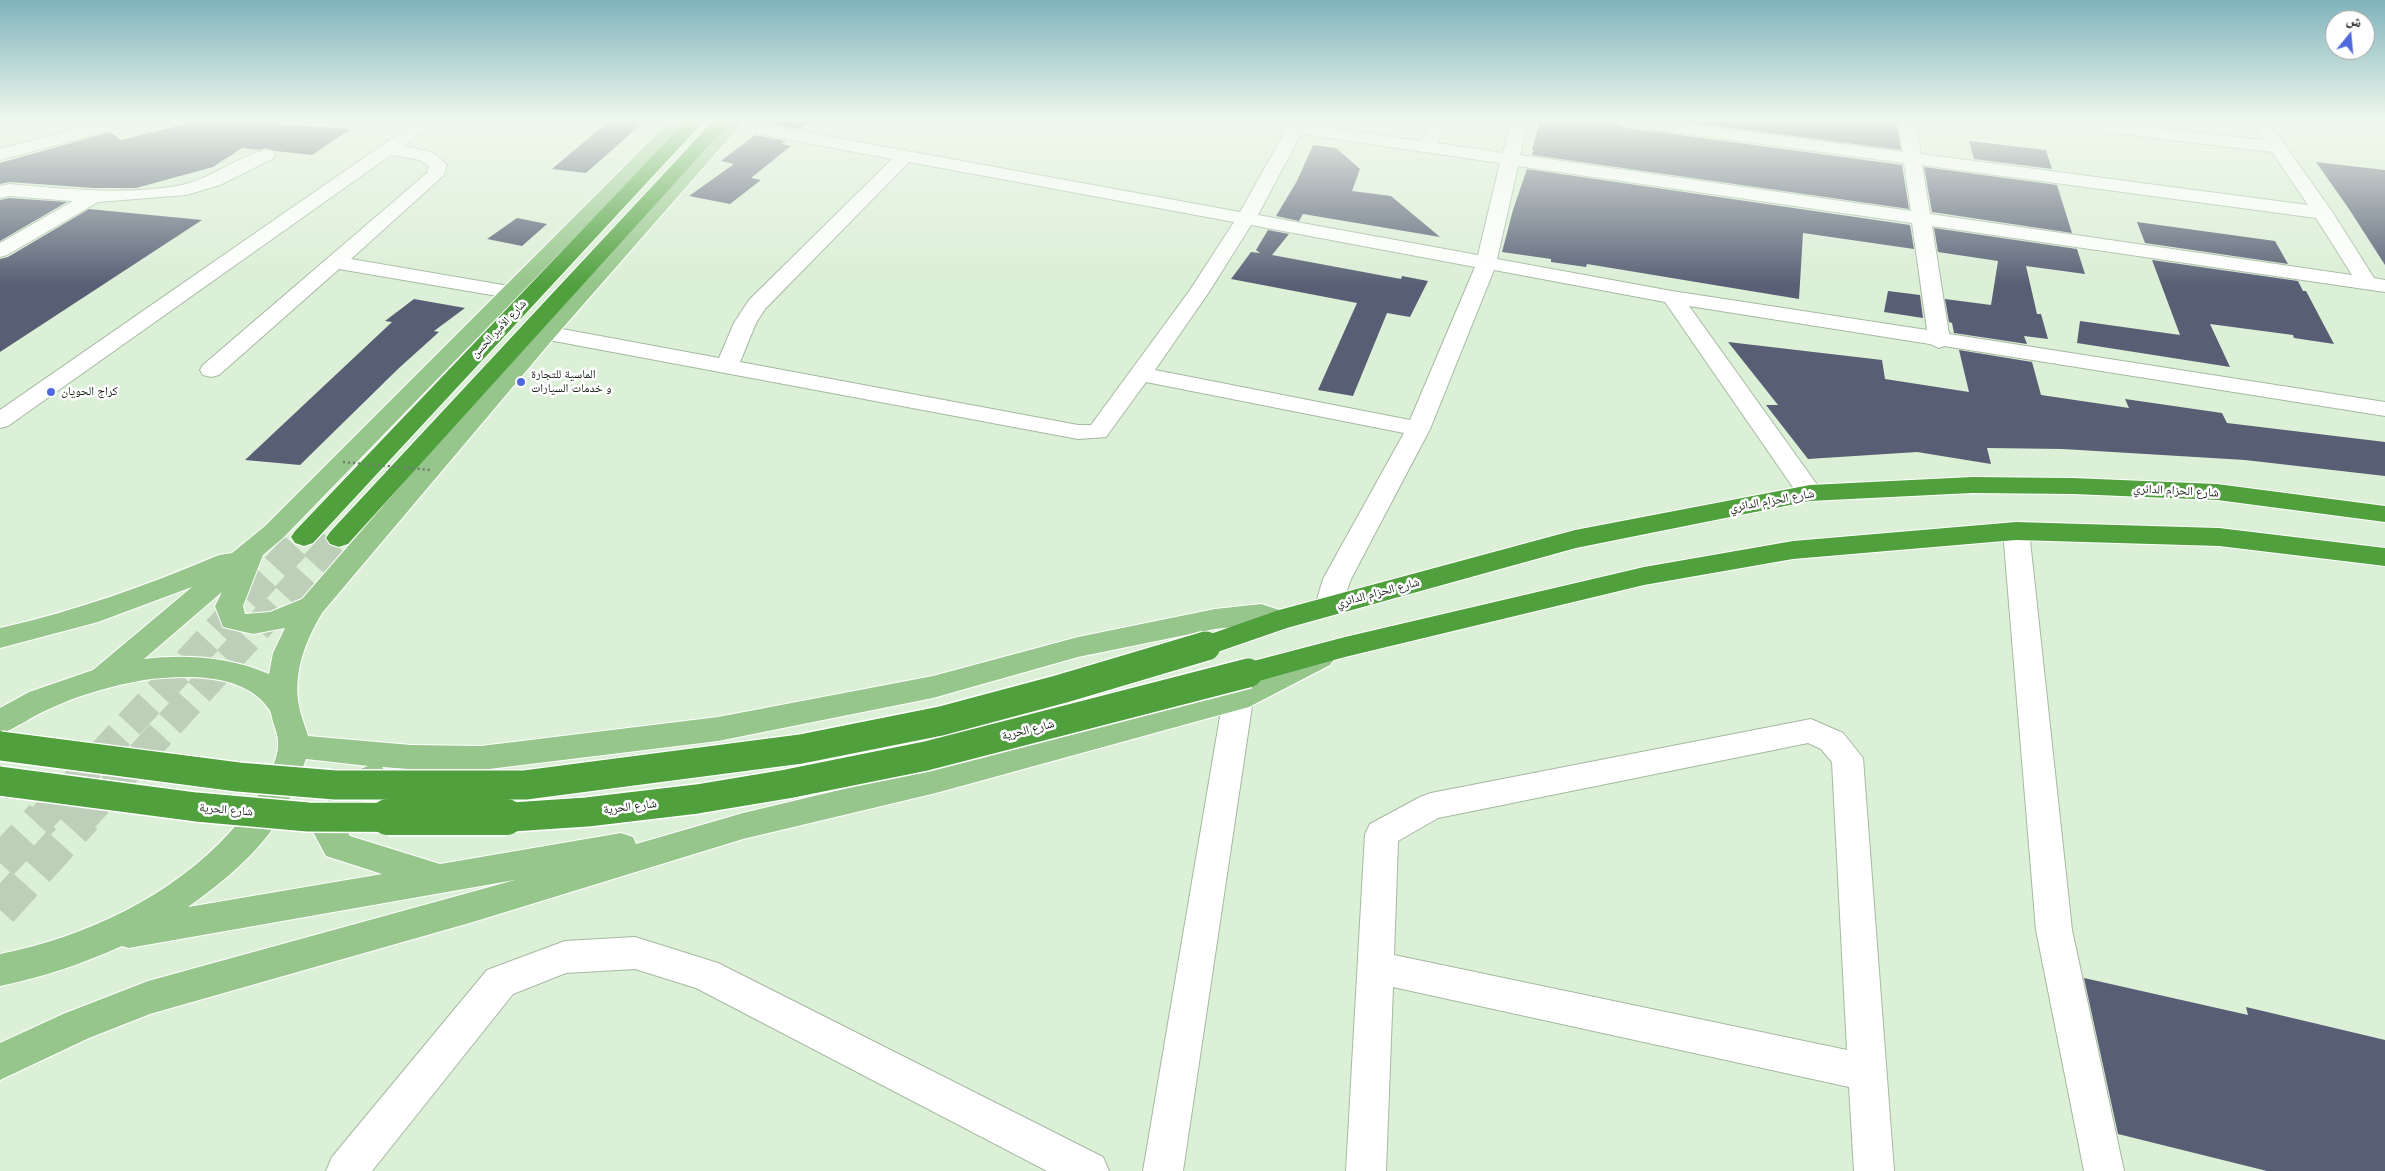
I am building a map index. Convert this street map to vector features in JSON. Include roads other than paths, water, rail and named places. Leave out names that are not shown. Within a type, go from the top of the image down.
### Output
[{"type":"highway","name":"شارع الأمير الحسن","points":[[304,537],[644,176]]},
{"type":"highway","name":"شارع الأمير الحسن","points":[[339,538],[680,176]]},
{"type":"highway","name":"شارع الحزام الدائري","points":[[0,746],[238,777],[335,785],[526,785],[801,749],[904,728],[1061,689],[1206,646],[1279,620],[1575,539],[1810,493],[1972,485],[2073,486],[2217,492],[2385,514]]},
{"type":"highway","points":[[1345,647],[1644,576],[1793,550],[2016,531],[2219,537],[2385,557]]},
{"type":"highway","name":"شارع الحرية","points":[[0,781],[196,807],[308,817],[496,818],[586,812],[697,799],[787,784],[926,756],[1243,686]]},
{"type":"main road","points":[[103,678],[253,551],[625,176]]},
{"type":"main road","points":[[112,936],[185,893],[243,842],[280,792],[294,746],[284,704],[284,666],[294,636],[312,606],[684,176]]},
{"type":"main road","points":[[253,551],[229,606],[233,620],[243,624],[266,624],[312,606]]},
{"type":"main road","points":[[0,638],[79,617],[141,597],[253,551]]},
{"type":"main road","points":[[294,746],[416,760],[481,758],[718,728],[933,687],[1078,648],[1215,619],[1261,614],[1279,620]]},
{"type":"main road","points":[[0,1062],[76,1026],[148,998],[473,907],[743,826],[936,780],[1278,677],[1345,647]]},
{"type":"main road","points":[[0,722],[40,700],[103,678],[162,667],[215,668],[256,680],[284,704]]},
{"type":"main road","points":[[0,697],[40,700]]},
{"type":"main road","points":[[416,760],[373,777],[357,787],[338,807],[330,832],[338,846],[442,878]]},
{"type":"main road","points":[[0,992],[13,969],[112,936],[743,826]]},
{"type":"street","points":[[0,192],[9,190],[94,197],[178,191],[213,181],[224,176]]},
{"type":"street","points":[[0,421],[350,176]]},
{"type":"street","points":[[211,370],[434,176]]},
{"type":"street","points":[[727,366],[745,323],[757,305],[885,176]]},
{"type":"street","points":[[1009,176],[1672,297],[1939,341],[2385,409]]},
{"type":"street","points":[[546,333],[1090,433],[1096,432],[1104,425],[1199,292],[1245,220],[1270,176]]},
{"type":"street","points":[[1329,606],[1337,579],[1358,544],[1418,429],[1486,264],[1506,176]]},
{"type":"street","points":[[1631,176],[2376,285]]},
{"type":"street","points":[[1914,176],[1939,341]]},
{"type":"street","points":[[2043,176],[2323,213]]},
{"type":"street","points":[[2296,176],[2376,285]]},
{"type":"street","points":[[0,251],[94,197]]},
{"type":"street","points":[[335,262],[509,292]]},
{"type":"street","points":[[1672,297],[1810,493]]},
{"type":"street","points":[[1140,374],[1418,429]]},
{"type":"street","points":[[2016,531],[2054,930],[2104,1171]]},
{"type":"street","points":[[1163,1171],[1243,686]]},
{"type":"street","points":[[1366,1171],[1382,834],[1431,806],[1811,731],[1832,741],[1847,758],[1874,1171]]},
{"type":"street","points":[[346,1171],[500,982],[565,957],[635,953],[705,974],[1089,1171]]},
{"type":"street","points":[[1376,967],[1868,1073]]},
{"type":"tunnel","points":[[41,819],[304,537]]},
{"type":"tunnel","points":[[83,819],[339,538]]},
{"type":"tunnel","points":[[0,863],[43,817]]},
{"type":"tunnel","points":[[0,910],[84,817]]},
{"type":"place","name":"الماسية للتجارة و خدمات السيارات","points":[[521,382]]},
{"type":"place","name":"كراج الحويان","points":[[51,392]]}]
